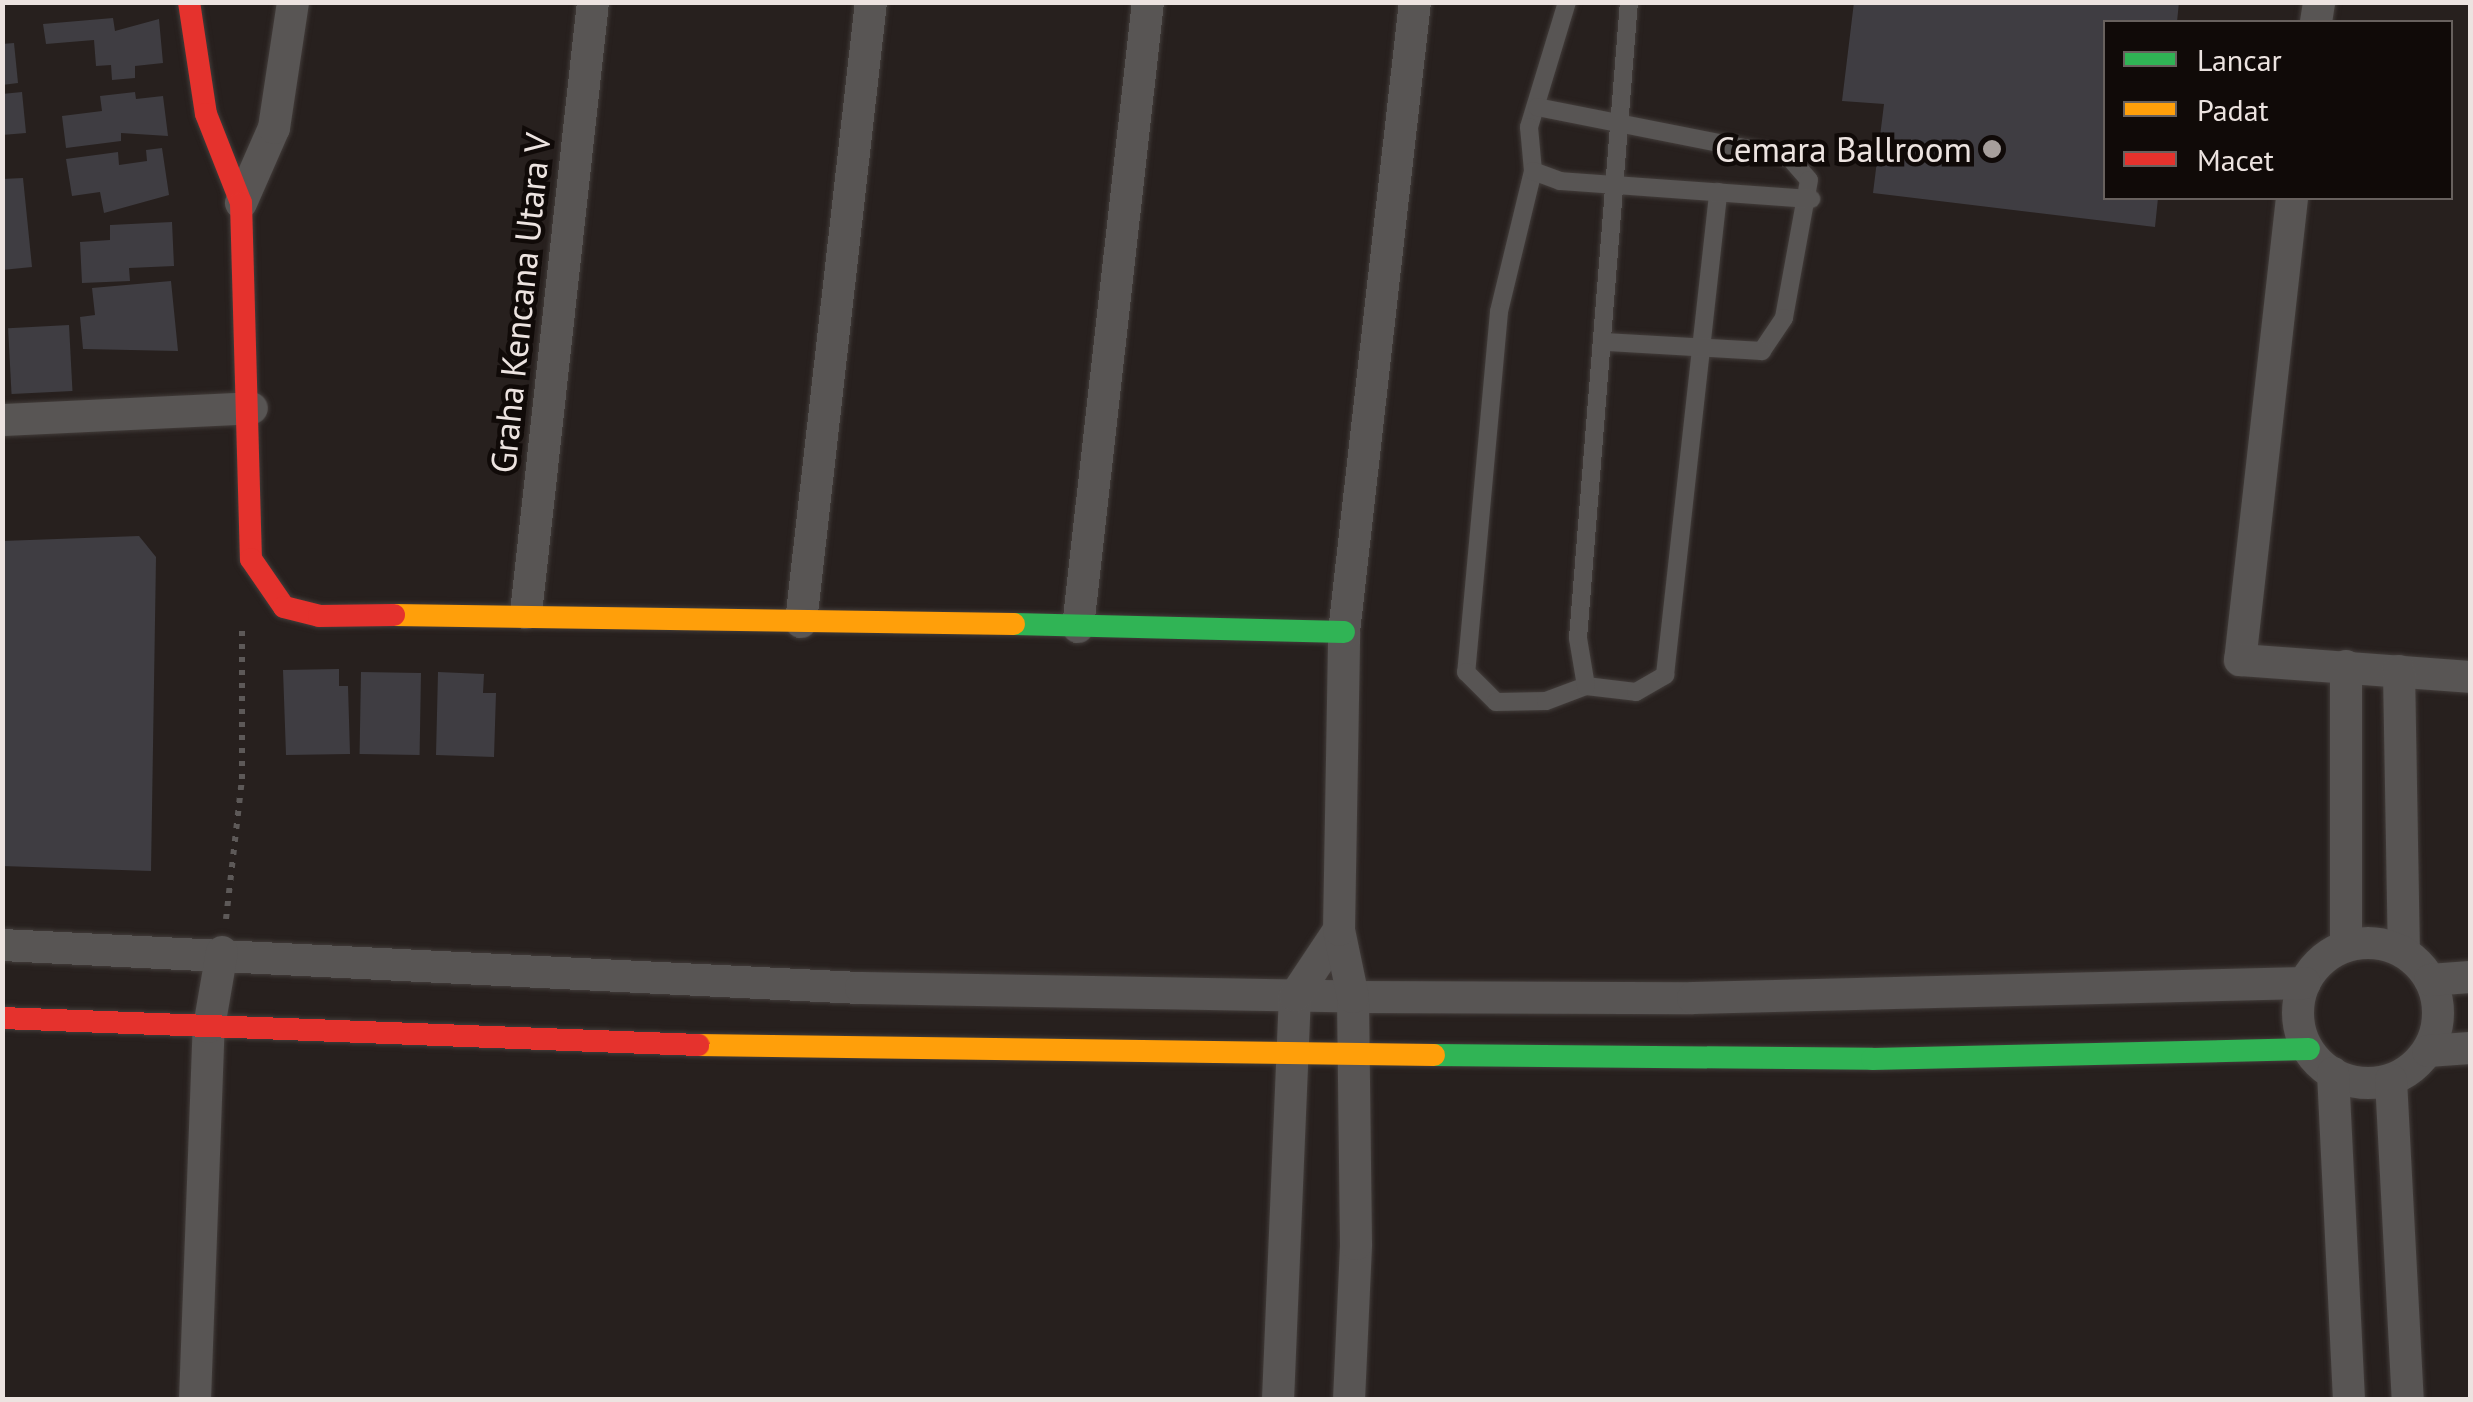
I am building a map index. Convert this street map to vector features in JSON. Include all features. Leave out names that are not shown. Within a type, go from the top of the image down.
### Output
[{"type":"street","points":[[189,2],[206,114],[241,203],[252,408],[248,524],[262,587],[284,606],[320,616],[526,612],[801,622],[1344,632]]},
{"type":"street","points":[[241,203],[274,128],[293,2]]},
{"type":"street","name":"Graha Kencana Utara V","points":[[526,612],[593,2]]},
{"type":"street","points":[[801,622],[871,2]]},
{"type":"street","points":[[1078,628],[1148,2]]},
{"type":"street","points":[[1349,1400],[1352,997],[1339,930],[1344,632],[1415,2]]},
{"type":"street","points":[[2292,200],[2240,660],[2470,677]]},
{"type":"street","points":[[2,420],[252,408]]},
{"type":"street","points":[[2346,666],[2346,946]]},
{"type":"street","points":[[2399,671],[2404,952]]},
{"type":"street","points":[[1278,1400],[1288,1054],[1295,996],[1339,930]]},
{"type":"street","points":[[2376,942],[2404,952],[2430,980],[2439,1021],[2428,1051],[2391,1080],[2360,1082],[2334,1073],[2309,1049],[2299,1020],[2305,983],[2346,946],[2376,942]]},
{"type":"street","points":[[2,946],[222,952],[861,988],[1352,997],[1694,998],[2305,983]]},
{"type":"street","points":[[195,1400],[209,1027],[222,952]]},
{"type":"street","points":[[2430,980],[2470,977]]},
{"type":"street","points":[[2,1018],[549,1044],[1288,1054],[1872,1060],[2309,1049]]},
{"type":"street","points":[[2428,1051],[2470,1048]]},
{"type":"street","points":[[2334,1073],[2349,1400]]},
{"type":"street","points":[[2391,1080],[2408,1400]]},
{"type":"lane","points":[[1567,2],[1527,138],[1533,171],[1498,312],[1466,672],[1496,702],[1546,701],[1586,686],[1646,690],[1670,663],[1718,192]]},
{"type":"lane","points":[[1586,686],[1578,638],[1629,2]]},
{"type":"lane","points":[[1536,107],[1617,128],[1789,157],[1807,172],[1810,199],[1774,340],[1752,354],[1604,342]]},
{"type":"lane","points":[[1533,171],[1614,185],[1810,199]]},
{"type":"path","points":[[222,952],[242,778],[238,650],[241,625],[262,587]]},
{"type":"building","name":"Cemara Ballroom","points":[[1854,2],[2179,2],[2177,20],[2103,20],[2103,200],[2158,200],[2155,227],[1873,193],[1884,104],[1842,101]]},
{"type":"building","points":[[113,18],[115,31],[159,19],[163,63],[135,66],[135,78],[112,80],[111,65],[96,66],[94,40],[46,44],[43,24]]},
{"type":"building","points":[[14,43],[18,83],[2,85],[2,44]]},
{"type":"building","points":[[22,92],[26,133],[2,135],[2,94]]},
{"type":"building","points":[[135,92],[136,99],[163,96],[168,136],[121,133],[121,141],[66,148],[62,116],[102,111],[100,96]]},
{"type":"building","points":[[162,148],[169,195],[104,213],[100,192],[72,196],[66,159],[118,152],[119,165],[147,161],[146,150]]},
{"type":"building","points":[[23,178],[32,267],[2,270],[2,179]]},
{"type":"building","points":[[172,222],[174,266],[129,268],[130,281],[82,283],[80,242],[110,240],[110,225]]},
{"type":"building","points":[[171,281],[178,351],[83,349],[80,317],[95,315],[92,288]]},
{"type":"building","points":[[69,325],[72,391],[12,394],[8,328]]},
{"type":"building","points":[[139,536],[156,557],[151,871],[2,866],[2,541]]},
{"type":"building","points":[[339,669],[339,686],[348,686],[350,754],[286,755],[283,670]]},
{"type":"building","points":[[361,672],[421,673],[420,755],[360,754]]},
{"type":"building","points":[[438,672],[484,674],[483,693],[496,693],[494,757],[436,755]]},
{"type":"traffic: fast","points":[[1014,624],[1344,632]]},
{"type":"traffic: fast","points":[[1434,1055],[1872,1059],[2309,1049]]},
{"type":"traffic: slow","points":[[394,615],[1014,624]]},
{"type":"traffic: slow","points":[[698,1045],[1434,1055]]},
{"type":"traffic: jam","points":[[189,2],[206,114],[241,203],[251,559],[284,607],[319,616],[394,615]]},
{"type":"traffic: jam","points":[[2,1018],[698,1045]]},
{"type":"place","name":"Cemara Ballroom","points":[[1992,149]]}]
